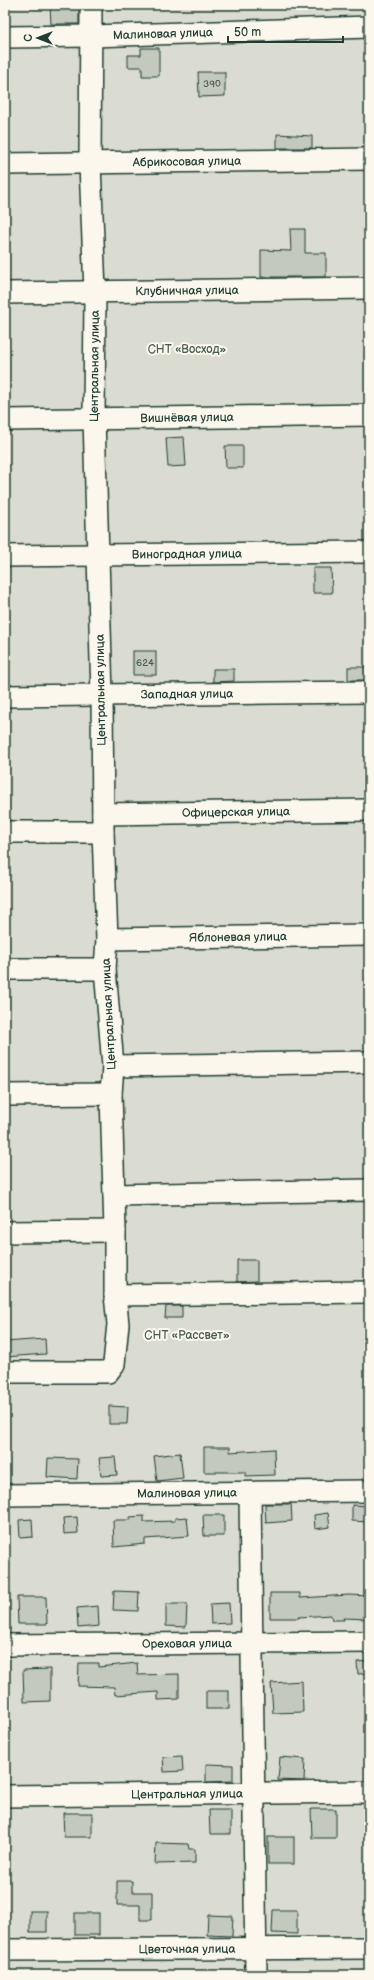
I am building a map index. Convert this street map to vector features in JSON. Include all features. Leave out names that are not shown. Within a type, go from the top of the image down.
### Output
[{"type":"street","name":"Центральная улица","points":[[5,1372],[108,1372],[114,1364],[118,1324],[115,1295],[112,1094],[113,1066],[105,969],[107,939],[94,418],[95,292],[90,163],[91,5]]},
{"type":"street","name":"Малиновая улица","points":[[5,37],[92,36],[369,27]]},
{"type":"street","name":"Абрикосовая улица","points":[[5,164],[369,159]]},
{"type":"street","name":"Клубничная улица","points":[[5,293],[369,288]]},
{"type":"street","name":"Вишнёвая улица","points":[[5,420],[369,415]]},
{"type":"street","name":"Виноградная улица","points":[[5,556],[369,552]]},
{"type":"street","name":"Западная улица","points":[[5,696],[369,692]]},
{"type":"street","name":"Офицерская улица","points":[[5,832],[103,823],[369,810]]},
{"type":"street","name":"Яблоневая улица","points":[[107,939],[369,935]]},
{"type":"street","points":[[5,969],[105,969]]},
{"type":"street","points":[[113,1066],[369,1062]]},
{"type":"street","points":[[5,1095],[112,1094]]},
{"type":"street","points":[[114,1194],[369,1190]]},
{"type":"street","points":[[5,1232],[115,1231]]},
{"type":"street","points":[[115,1295],[369,1292]]},
{"type":"street","name":"Малиновая улица","points":[[5,1495],[369,1491]]},
{"type":"street","points":[[250,1493],[256,1975]]},
{"type":"street","name":"Ореховая улица","points":[[5,1645],[369,1642]]},
{"type":"street","name":"Центральная улица","points":[[5,1796],[369,1792]]},
{"type":"street","name":"Цветочная улица","points":[[5,1950],[369,1948]]},
{"type":"green space","name":"СНТ «Рассвет»","points":[[5,5],[369,5],[369,1975],[5,1975]]},
{"type":"building","points":[[50,5],[79,5],[79,24],[51,24]]},
{"type":"building","points":[[141,48],[159,48],[159,76],[142,76],[142,67],[128,67],[128,55],[141,55]]},
{"type":"building","points":[[198,72],[225,72],[225,96],[199,97]]},
{"type":"building","points":[[277,134],[312,136],[312,148],[277,148]]},
{"type":"building","points":[[290,229],[305,229],[305,253],[326,253],[326,277],[261,277],[261,250],[291,251]]},
{"type":"building","points":[[184,437],[186,466],[168,467],[166,438]]},
{"type":"building","points":[[225,446],[243,446],[243,468],[226,468]]},
{"type":"building","points":[[313,568],[331,568],[332,593],[313,593]]},
{"type":"building","points":[[133,651],[156,651],[156,675],[133,675]]},
{"type":"building","points":[[348,667],[369,667],[369,680],[348,680]]},
{"type":"building","points":[[213,669],[234,669],[234,681],[213,682]]},
{"type":"building","points":[[237,1260],[257,1260],[257,1281],[237,1282]]},
{"type":"building","points":[[166,1306],[182,1306],[182,1318],[165,1318]]},
{"type":"building","points":[[45,1339],[46,1354],[5,1357],[5,1342]]},
{"type":"building","points":[[109,1406],[128,1407],[127,1424],[109,1424]]},
{"type":"building","points":[[204,1447],[230,1447],[230,1452],[274,1449],[275,1475],[245,1476],[245,1472],[204,1472]]},
{"type":"building","points":[[180,1453],[183,1478],[157,1481],[154,1456]]},
{"type":"building","points":[[115,1457],[117,1475],[101,1476],[99,1458]]},
{"type":"building","points":[[48,1458],[78,1459],[77,1479],[47,1477]]},
{"type":"building","points":[[265,1504],[291,1504],[292,1521],[266,1523]]},
{"type":"building","points":[[352,1505],[369,1506],[369,1522],[352,1521]]},
{"type":"building","points":[[328,1513],[330,1527],[315,1529],[314,1515]]},
{"type":"building","points":[[203,1515],[224,1515],[224,1536],[204,1536]]},
{"type":"building","points":[[144,1516],[144,1522],[175,1521],[175,1518],[187,1517],[189,1536],[145,1539],[145,1544],[114,1547],[113,1520],[130,1520],[130,1517]]},
{"type":"building","points":[[77,1517],[78,1533],[64,1534],[63,1518]]},
{"type":"building","points":[[32,1519],[33,1537],[20,1538],[19,1520]]},
{"type":"building","points":[[114,1591],[139,1592],[138,1611],[113,1610]]},
{"type":"building","points":[[270,1593],[300,1593],[300,1598],[349,1595],[369,1596],[369,1619],[343,1618],[344,1620],[332,1620],[331,1615],[299,1618],[270,1618]]},
{"type":"building","points":[[17,1597],[46,1597],[47,1624],[18,1624]]},
{"type":"building","points":[[229,1603],[230,1623],[211,1624],[210,1604]]},
{"type":"building","points":[[166,1604],[187,1604],[186,1627],[166,1626]]},
{"type":"building","points":[[98,1606],[99,1626],[78,1628],[77,1608]]},
{"type":"building","points":[[369,1661],[369,1673],[358,1674],[357,1662]]},
{"type":"building","points":[[79,1663],[99,1663],[99,1667],[137,1663],[138,1675],[179,1674],[179,1699],[158,1700],[158,1692],[115,1695],[114,1687],[78,1686]]},
{"type":"building","points":[[50,1669],[50,1701],[24,1702],[23,1670]]},
{"type":"building","points":[[302,1681],[303,1712],[273,1713],[271,1683]]},
{"type":"building","points":[[206,1691],[229,1691],[229,1709],[206,1709]]},
{"type":"building","points":[[182,1756],[183,1771],[164,1772],[163,1757]]},
{"type":"building","points":[[280,1757],[305,1759],[304,1781],[278,1780]]},
{"type":"building","points":[[206,1764],[233,1765],[233,1781],[206,1782]]},
{"type":"building","points":[[311,1809],[336,1809],[336,1838],[312,1838]]},
{"type":"building","points":[[209,1810],[231,1810],[231,1834],[210,1834]]},
{"type":"building","points":[[63,1813],[92,1813],[92,1837],[64,1837]]},
{"type":"building","points":[[268,1837],[294,1837],[294,1864],[268,1864]]},
{"type":"building","points":[[156,1843],[188,1844],[189,1849],[195,1849],[195,1863],[155,1864]]},
{"type":"building","points":[[117,1881],[132,1881],[132,1892],[152,1892],[152,1920],[140,1920],[140,1905],[117,1905]]},
{"type":"building","points":[[273,1910],[297,1910],[297,1934],[272,1933]]},
{"type":"building","points":[[30,1911],[47,1911],[47,1932],[30,1932]]},
{"type":"building","points":[[75,1913],[99,1913],[99,1935],[75,1935]]},
{"type":"building","points":[[208,1915],[233,1916],[232,1936],[207,1935]]},
{"type":"park label","name":"СНТ «Восход»","points":[[187,349]]}]
